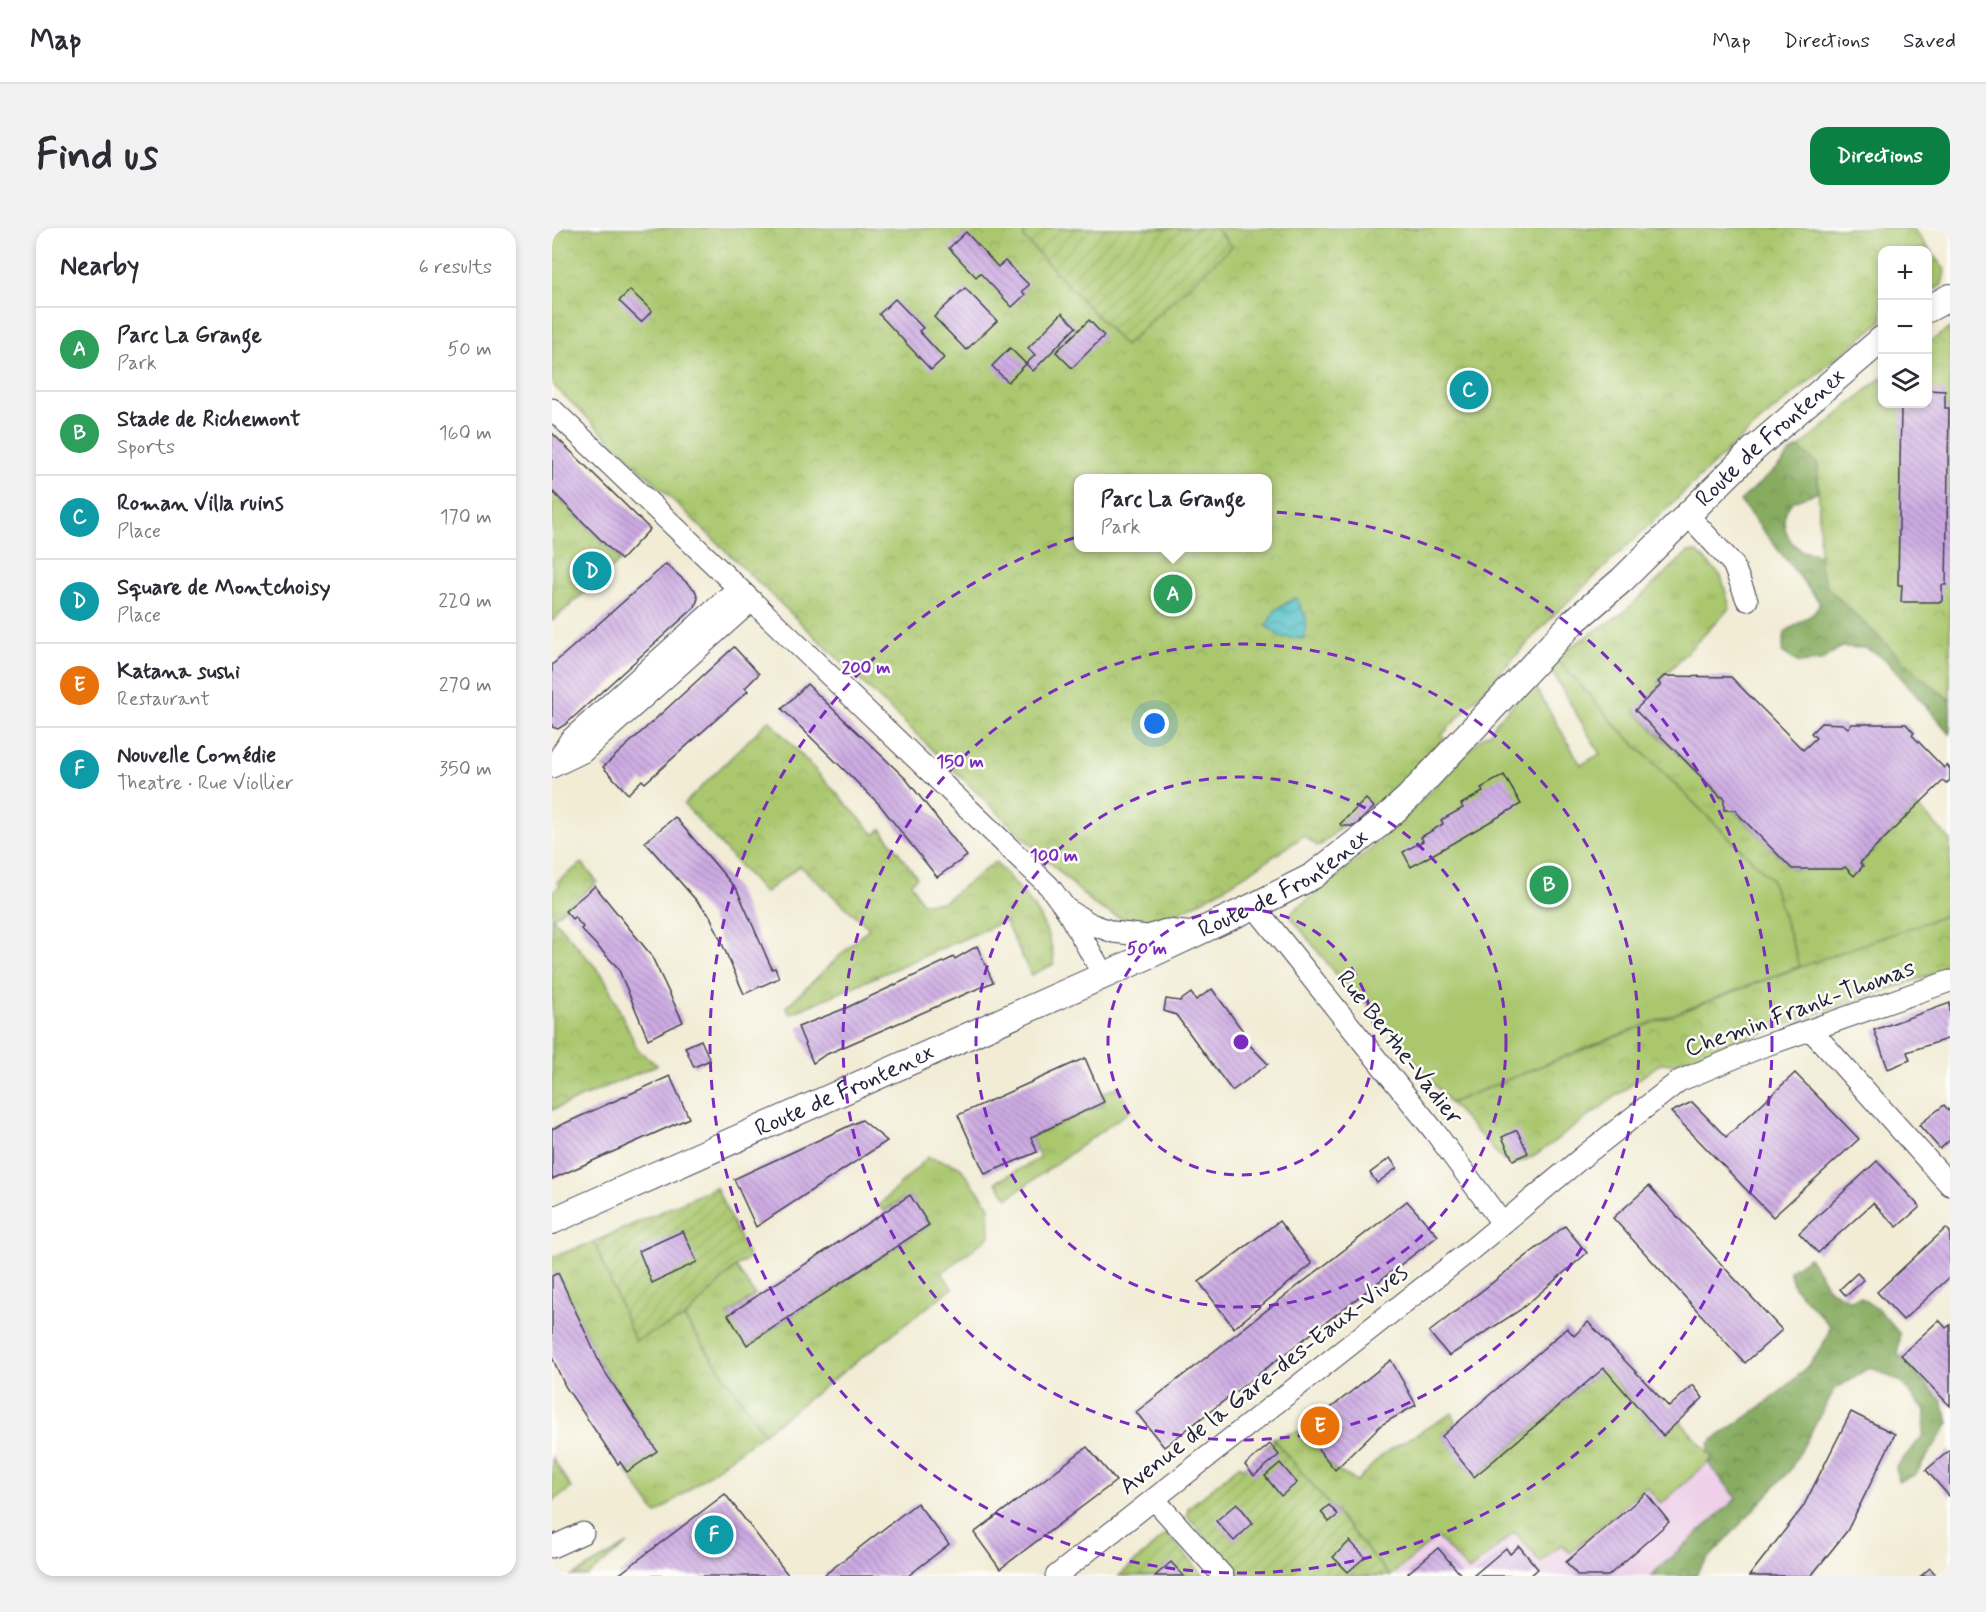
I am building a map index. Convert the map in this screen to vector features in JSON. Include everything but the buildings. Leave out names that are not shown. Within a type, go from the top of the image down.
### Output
[{"type":"main road","points":[[1932,307],[1950,297]]},
{"type":"main road","name":"Route de Frontenex","points":[[552,1221],[1104,975],[1254,906],[1312,876],[1377,826],[1408,798],[1533,662],[1573,622],[1622,580],[1754,449],[1878,342]]},
{"type":"street","points":[[552,409],[744,596],[1049,886],[1066,909],[1104,975]]},
{"type":"street","name":"Route de Frontenex","points":[[1688,515],[1733,564],[1747,600]]},
{"type":"street","points":[[553,762],[570,740],[744,596]]},
{"type":"street","name":"Rue Berthe-Vadier","points":[[1254,906],[1435,1132],[1502,1223]]},
{"type":"street","points":[[1066,909],[1091,924],[1113,932],[1148,936],[1166,930],[1196,933]]},
{"type":"street","name":"Chemin Frank-Thomas","points":[[1502,1223],[1679,1081],[1811,1030],[1950,981]]},
{"type":"street","points":[[1811,1030],[1950,1185]]},
{"type":"street","name":"Avenue de la Gare-des-Eaux-Vives","points":[[1056,1576],[1473,1250],[1502,1223]]},
{"type":"street","points":[[1154,1499],[1223,1576]]},
{"type":"street","points":[[552,1547],[583,1533]]},
{"type":"shaded area","points":[[1708,1463],[1738,1498],[1650,1576],[1393,1576],[1437,1536],[1515,1532],[1562,1544],[1570,1553],[1646,1487],[1661,1504]]},
{"type":"green space","points":[[552,228],[1913,228],[1927,246],[1878,246],[1878,324],[1751,429],[1553,616],[1442,735],[1445,738],[1355,826],[1342,826],[1317,846],[1304,836],[1226,887],[1160,919],[1137,922],[1110,913],[1092,903],[552,384]]},
{"type":"green space","points":[[1024,228],[1215,228],[1232,246],[1125,346],[1024,238]]},
{"type":"green space","points":[[1932,253],[1945,270],[1942,285],[1932,291]]},
{"type":"green space","points":[[1950,328],[1950,700],[1919,676],[1829,589],[1820,568],[1818,464],[1799,448],[1878,380],[1878,408],[1932,408],[1932,340]]},
{"type":"green space","points":[[1799,448],[1818,464],[1818,492],[1798,499],[1789,506],[1784,518],[1788,537],[1802,551],[1820,554],[1820,568],[1866,620],[1914,670],[1950,700],[1950,734],[1884,658],[1866,648],[1841,647],[1821,661],[1799,663],[1782,652],[1785,632],[1813,614],[1820,603],[1740,501],[1782,463],[1790,452]]},
{"type":"green space","points":[[552,491],[621,560],[552,621]]},
{"type":"green space","points":[[1688,552],[1697,552],[1721,576],[1730,608],[1658,682],[1661,685],[1635,711],[1792,869],[1842,869],[1845,867],[1854,875],[1863,866],[1860,863],[1917,806],[1950,839],[1950,926],[1658,1019],[1771,879],[1617,727],[1555,657],[1623,613]]},
{"type":"green space","points":[[1555,657],[1617,727],[1771,879],[1800,966],[1593,1045],[1450,1103],[1353,987],[1348,990],[1291,917],[1292,912],[1361,857],[1417,805],[1482,737],[1491,732],[1492,727],[1533,683],[1581,765],[1600,754],[1548,665]]},
{"type":"green space","points":[[769,720],[875,835],[881,829],[917,877],[911,883],[922,903],[943,902],[995,862],[1016,884],[1042,921],[1052,949],[1054,964],[1031,975],[1005,921],[790,1014],[786,1007],[869,928],[800,866],[764,893],[684,804]]},
{"type":"green space","points":[[582,863],[597,882],[553,918],[604,977],[638,1050],[657,1065],[552,1110],[552,892],[560,886],[557,882]]},
{"type":"green space","points":[[1950,914],[1950,968],[1673,1064],[1661,1063],[1536,1155],[1516,1164],[1504,1161],[1450,1103],[1699,1005]]},
{"type":"green space","points":[[1119,1086],[1131,1110],[1008,1198],[996,1182],[1040,1158],[1031,1137],[1104,1103],[1101,1094]]},
{"type":"green space","points":[[928,1157],[959,1166],[989,1205],[990,1236],[942,1273],[952,1288],[764,1433],[684,1318],[736,1267],[755,1295],[728,1315],[748,1345],[929,1225],[910,1196],[883,1211],[879,1205]]},
{"type":"green space","points":[[716,1187],[749,1258],[735,1267],[684,1318],[635,1341],[594,1242]]},
{"type":"green space","points":[[594,1242],[635,1340],[684,1318],[764,1433],[656,1514],[627,1472],[657,1451],[601,1366],[558,1273],[552,1276],[552,1257]]},
{"type":"green space","points":[[1809,1257],[1830,1290],[1850,1300],[1860,1297],[1880,1311],[1899,1333],[1898,1354],[1941,1400],[1949,1423],[1915,1475],[1898,1482],[1896,1467],[1923,1436],[1926,1412],[1901,1382],[1870,1367],[1835,1389],[1790,1470],[1699,1569],[1696,1576],[1650,1576],[1737,1498],[1708,1463],[1713,1458],[1708,1452],[1710,1442],[1780,1392],[1813,1360],[1824,1343],[1830,1326],[1794,1287],[1789,1271]]},
{"type":"green space","points":[[1604,1368],[1662,1435],[1679,1420],[1713,1458],[1661,1504],[1646,1487],[1570,1553],[1562,1544],[1540,1562],[1515,1532],[1469,1571],[1437,1537],[1390,1576],[1272,1438],[1303,1430],[1335,1470],[1357,1481],[1383,1454],[1452,1413],[1456,1421],[1442,1436],[1475,1477]]},
{"type":"green space","points":[[1274,1440],[1390,1576],[1240,1576],[1187,1516],[1188,1508],[1240,1465],[1243,1468]]},
{"type":"green space","points":[[552,1457],[571,1488],[552,1502]]},
{"type":"green space","points":[[1167,1533],[1204,1576],[1119,1576]]},
{"type":"green space","points":[[628,1544],[587,1576],[572,1576]]},
{"type":"water","points":[[1296,598],[1306,617],[1305,639],[1281,637],[1266,626],[1276,609]]},
{"type":"place","name":"Roman Villa ruins","points":[[1469,390]]},
{"type":"place","name":"Square de Montchoisy","points":[[592,571]]},
{"type":"place","name":"Parc La Grange","points":[[1173,594]]},
{"type":"place","name":"Stade de Richemont","points":[[1549,885]]},
{"type":"place","name":"Katana sushi","points":[[1320,1426]]},
{"type":"place","name":"Nouvelle Comédie","points":[[714,1535]]}]
